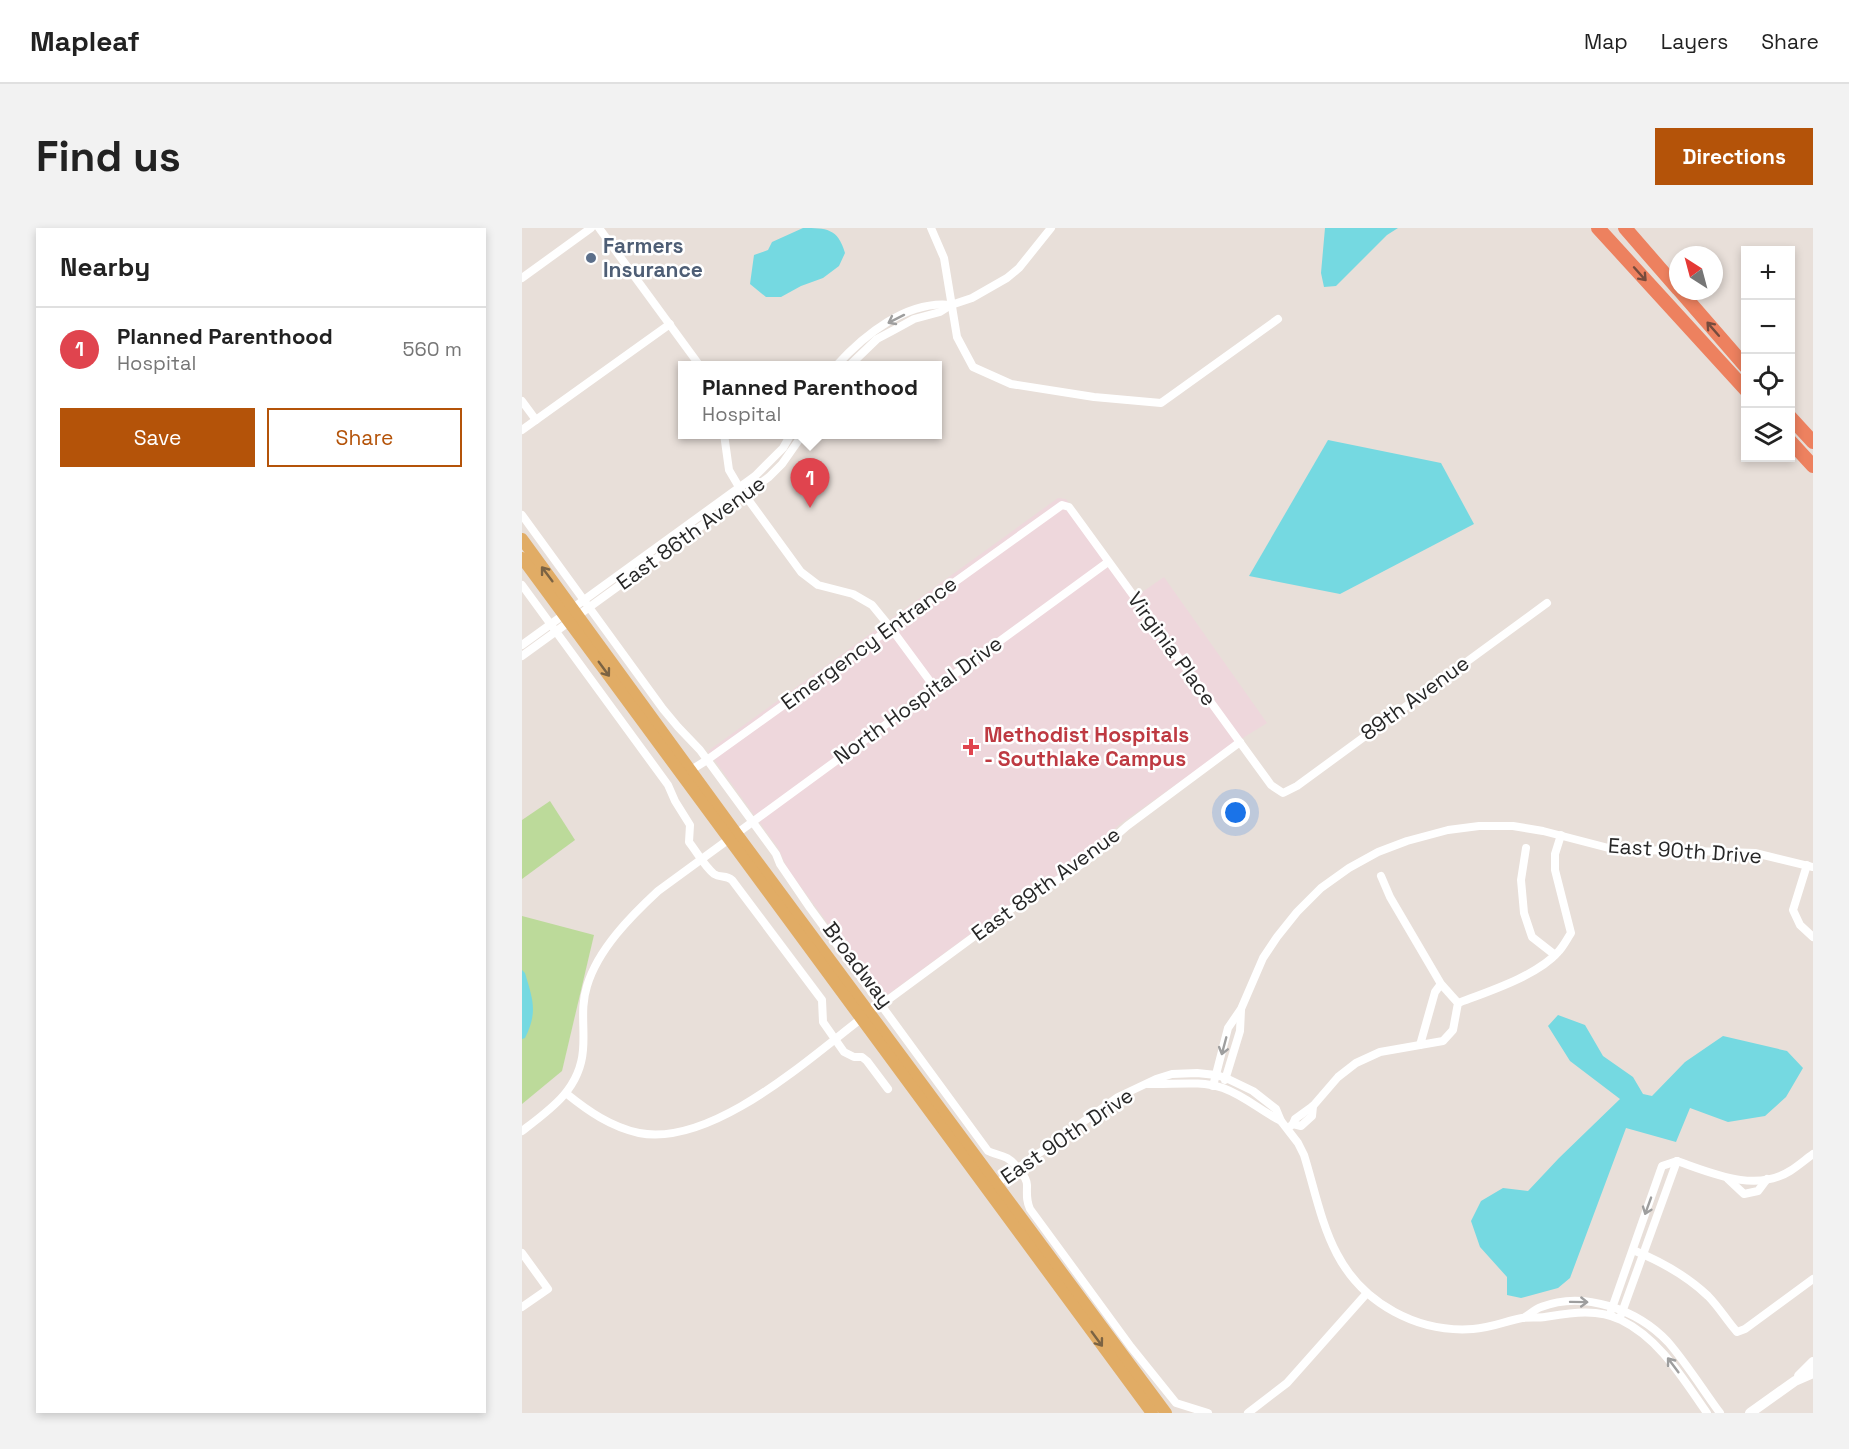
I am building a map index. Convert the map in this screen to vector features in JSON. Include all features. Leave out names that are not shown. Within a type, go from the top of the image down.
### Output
[{"type":"highway","points":[[1598,228],[1741,385]]},
{"type":"highway","points":[[1625,228],[1669,279]]},
{"type":"highway","points":[[1688,300],[1741,361]]},
{"type":"highway","points":[[1795,422],[1813,442]]},
{"type":"highway","points":[[1795,446],[1813,466]]},
{"type":"main road","name":"Broadway","points":[[522,539],[691,770],[732,836],[862,1018],[1166,1413]]},
{"type":"main road","name":"Broadway","points":[[522,558],[576,611],[674,763],[732,836],[992,1187],[1152,1413]]},
{"type":"street","points":[[522,278],[591,228]]},
{"type":"street","points":[[599,228],[696,361]]},
{"type":"street","points":[[931,228],[944,258],[957,337],[973,367],[1011,384],[1094,397],[1161,403],[1278,319]]},
{"type":"street","points":[[854,361],[877,339],[914,319],[940,312],[951,305],[972,298],[1007,278],[1019,268],[1051,228]]},
{"type":"street","points":[[841,361],[867,335],[884,324],[907,313],[938,303],[951,305]]},
{"type":"street","points":[[522,430],[670,324]]},
{"type":"street","points":[[522,401],[536,420]]},
{"type":"street","points":[[725,439],[729,470],[745,496],[801,572],[818,585],[853,594],[872,605],[935,688]]},
{"type":"street","name":"East 86th Avenue","points":[[576,611],[771,462],[789,439]]},
{"type":"street","name":"East 86th Avenue","points":[[576,611],[745,496],[782,464],[800,439]]},
{"type":"street","name":"Emergency Entrance","points":[[691,770],[1062,505]]},
{"type":"street","name":"Virginia Place","points":[[1062,505],[1069,507],[1272,785],[1283,793]]},
{"type":"street","points":[[522,515],[576,611],[707,760],[776,854],[780,864],[810,908],[988,1151],[1005,1157],[1018,1169],[1027,1184],[1026,1194],[1030,1209],[1152,1374],[1176,1403],[1208,1413]]},
{"type":"street","name":"North Hospital Drive","points":[[567,1094],[577,1076],[583,1051],[582,1008],[587,985],[609,944],[641,906],[702,858],[1108,562]]},
{"type":"street","points":[[522,585],[669,785],[675,801],[690,825],[689,842],[716,875],[732,880],[822,1000],[823,1022],[844,1052],[854,1057],[862,1057],[867,1061],[888,1089]]},
{"type":"street","name":"89th Avenue","points":[[1283,793],[1297,786],[1547,603]]},
{"type":"street","points":[[522,645],[550,623],[576,611]]},
{"type":"street","points":[[522,656],[556,632],[576,611]]},
{"type":"street","name":"East 89th Avenue","points":[[881,1005],[1026,899],[1068,874],[1094,855],[1127,826],[1240,742]]},
{"type":"street","points":[[674,763],[681,768],[691,770]]},
{"type":"street","name":"East 90th Drive","points":[[1213,1086],[1228,1028],[1241,1009],[1255,974],[1277,937],[1297,912],[1321,888],[1349,868],[1378,852],[1407,841],[1448,830],[1513,826],[1561,835],[1624,852],[1662,850],[1755,853],[1810,866]]},
{"type":"street","points":[[1458,1003],[1534,970],[1555,955],[1571,933],[1555,870],[1555,854],[1561,835]]},
{"type":"street","points":[[1526,848],[1521,880],[1524,913],[1532,937],[1555,955]]},
{"type":"street","points":[[1810,866],[1793,910],[1800,925],[1813,937]]},
{"type":"street","points":[[1381,876],[1395,906],[1440,984],[1458,1003]]},
{"type":"street","points":[[1420,1045],[1435,992],[1440,984]]},
{"type":"street","points":[[1290,1126],[1356,1062],[1380,1052],[1443,1041],[1453,1030],[1458,1003]]},
{"type":"street","name":"East 90th Drive","points":[[1146,1084],[1185,1083],[1223,1088],[1240,1031],[1241,1009]]},
{"type":"street","points":[[522,1131],[567,1094],[597,1116],[621,1128],[641,1133],[674,1132],[695,1127],[716,1119],[758,1096],[862,1018]]},
{"type":"street","name":"East 90th Drive","points":[[992,1187],[1118,1097],[1172,1074],[1197,1073],[1226,1078]]},
{"type":"street","points":[[1226,1078],[1268,1101],[1276,1109],[1281,1120]]},
{"type":"street","points":[[1223,1088],[1290,1126],[1304,1155],[1337,1255],[1355,1281],[1390,1310],[1405,1318],[1439,1328],[1458,1329],[1489,1327],[1524,1318],[1579,1312],[1609,1316],[1621,1315],[1644,1322],[1668,1343],[1720,1413]]},
{"type":"street","points":[[1609,1316],[1662,1166],[1677,1161],[1728,1179],[1767,1179],[1788,1172],[1813,1154]]},
{"type":"street","points":[[1621,1315],[1677,1161]]},
{"type":"street","points":[[1728,1179],[1744,1194],[1758,1191],[1767,1179]]},
{"type":"street","points":[[1633,1250],[1657,1260],[1694,1284],[1709,1298],[1737,1332],[1745,1329],[1813,1279]]},
{"type":"street","points":[[522,1253],[548,1289],[522,1307]]},
{"type":"street","points":[[1248,1413],[1287,1383],[1367,1293]]},
{"type":"street","points":[[1524,1318],[1540,1307],[1561,1303],[1600,1303],[1613,1307],[1659,1348],[1707,1413]]},
{"type":"street","points":[[1750,1413],[1795,1381],[1813,1362]]},
{"type":"street","points":[[1795,1381],[1813,1373]]},
{"type":"shaded area","name":"Methodist Hospitals - Southlake Campus","points":[[1058,498],[1066,499],[1138,595],[1164,577],[1267,723],[1233,744],[1120,824],[1058,876],[1022,896],[883,998],[787,868],[778,848],[708,751]]},
{"type":"green space","points":[[550,801],[575,840],[522,879],[522,820]]},
{"type":"green space","points":[[522,916],[594,935],[562,1071],[522,1104]]},
{"type":"water","points":[[803,228],[825,229],[835,234],[845,253],[839,266],[823,278],[781,297],[766,297],[750,284],[754,255],[768,250],[772,242]]},
{"type":"water","points":[[1325,228],[1398,228],[1387,235],[1336,286],[1324,287],[1321,273]]},
{"type":"water","points":[[1328,440],[1441,463],[1474,524],[1340,594],[1249,576]]},
{"type":"water","points":[[522,970],[530,991],[533,1013],[529,1029],[525,1038],[522,1039]]},
{"type":"water","points":[[1558,1015],[1585,1025],[1603,1056],[1633,1077],[1643,1094],[1652,1096],[1685,1062],[1723,1036],[1787,1051],[1803,1068],[1786,1097],[1765,1116],[1728,1122],[1690,1108],[1676,1142],[1626,1128],[1570,1278],[1558,1288],[1521,1298],[1507,1295],[1507,1277],[1480,1247],[1471,1221],[1481,1201],[1503,1188],[1528,1191],[1620,1099],[1570,1061],[1548,1026]]},
{"type":"place","name":"Farmers Insurance","points":[[591,258]]},
{"type":"place","name":"Planned Parenthood","points":[[810,508]]},
{"type":"place","name":"Methodist Hospitals - Southlake Campus","points":[[971,747]]}]
